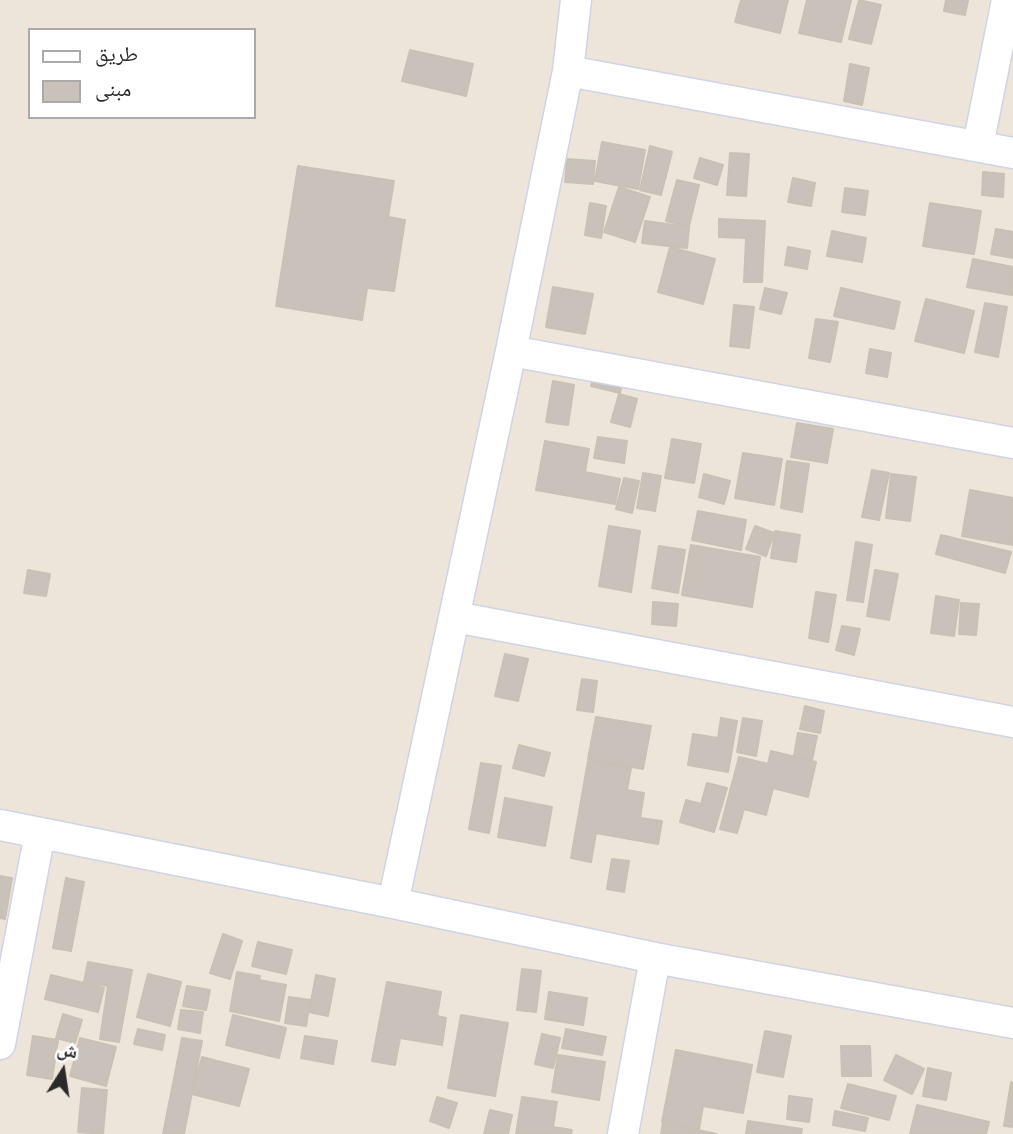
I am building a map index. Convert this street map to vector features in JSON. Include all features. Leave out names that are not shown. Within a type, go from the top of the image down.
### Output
[{"type":"street","points":[[393,903],[568,71],[576,0]]},
{"type":"street","points":[[978,146],[1007,0]]},
{"type":"street","points":[[568,71],[1013,153]]},
{"type":"street","points":[[511,351],[1013,443]]},
{"type":"street","points":[[455,617],[1013,722]]},
{"type":"street","points":[[0,825],[655,958],[1013,1023]]},
{"type":"street","points":[[0,1044],[40,832]]},
{"type":"street","points":[[623,1134],[655,958]]},
{"type":"building","points":[[741,0],[788,0],[780,33],[735,22]]},
{"type":"building","points":[[807,0],[851,0],[841,42],[799,33]]},
{"type":"building","points":[[859,0],[881,5],[871,44],[849,39]]},
{"type":"building","points":[[946,0],[968,0],[965,15],[944,11]]},
{"type":"building","points":[[410,50],[473,64],[466,96],[402,81]]},
{"type":"building","points":[[850,64],[869,68],[862,105],[844,101]]},
{"type":"building","points":[[602,142],[645,150],[638,189],[595,181]]},
{"type":"building","points":[[650,146],[672,152],[661,195],[640,190]]},
{"type":"building","points":[[730,153],[749,154],[746,196],[727,195]]},
{"type":"building","points":[[700,158],[723,165],[717,185],[694,178]]},
{"type":"building","points":[[567,159],[595,161],[593,184],[565,182]]},
{"type":"building","points":[[298,166],[394,181],[388,217],[405,220],[394,291],[367,288],[362,320],[276,306]]},
{"type":"building","points":[[983,172],[1004,174],[1003,197],[982,195]]},
{"type":"building","points":[[793,178],[815,183],[811,206],[788,202]]},
{"type":"building","points":[[677,180],[699,185],[689,226],[666,221]]},
{"type":"building","points":[[619,187],[650,197],[635,242],[604,232]]},
{"type":"building","points":[[845,188],[868,191],[865,215],[842,212]]},
{"type":"building","points":[[590,203],[606,206],[601,238],[585,235]]},
{"type":"building","points":[[930,203],[981,211],[974,254],[923,246]]},
{"type":"building","points":[[719,219],[765,221],[762,282],[744,282],[746,238],[719,237]]},
{"type":"building","points":[[645,221],[689,227],[687,248],[642,243]]},
{"type":"building","points":[[996,229],[1013,232],[1013,258],[991,254]]},
{"type":"building","points":[[832,231],[866,238],[862,262],[827,256]]},
{"type":"building","points":[[670,247],[715,259],[703,304],[658,292]]},
{"type":"building","points":[[788,247],[810,251],[807,269],[785,265]]},
{"type":"building","points":[[973,259],[1013,267],[1012,295],[967,287]]},
{"type":"building","points":[[553,287],[593,294],[585,334],[546,327]]},
{"type":"building","points":[[765,288],[787,293],[781,314],[760,309]]},
{"type":"building","points":[[841,288],[900,302],[894,329],[834,316]]},
{"type":"building","points":[[926,299],[974,311],[964,353],[915,341]]},
{"type":"building","points":[[985,303],[1007,307],[998,357],[975,352]]},
{"type":"building","points":[[734,305],[754,307],[749,348],[730,346]]},
{"type":"building","points":[[816,319],[838,322],[830,362],[809,358]]},
{"type":"building","points":[[870,349],[891,353],[887,377],[866,373]]},
{"type":"building","points":[[596,369],[624,376],[620,393],[591,386]]},
{"type":"building","points":[[553,381],[574,385],[568,425],[546,422]]},
{"type":"building","points":[[619,394],[637,399],[630,427],[611,422]]},
{"type":"building","points":[[797,423],[833,429],[827,463],[791,457]]},
{"type":"building","points":[[598,437],[627,441],[624,463],[594,458]]},
{"type":"building","points":[[672,439],[701,444],[694,483],[665,478]]},
{"type":"building","points":[[545,441],[589,449],[585,472],[620,479],[615,504],[536,490]]},
{"type":"building","points":[[743,453],[782,459],[774,505],[735,498]]},
{"type":"building","points":[[787,461],[809,464],[802,512],[781,508]]},
{"type":"building","points":[[872,470],[889,473],[879,520],[862,517]]},
{"type":"building","points":[[643,473],[661,476],[655,511],[637,508]]},
{"type":"building","points":[[704,474],[730,481],[724,504],[699,497]]},
{"type":"building","points":[[891,474],[916,477],[910,521],[886,518]]},
{"type":"building","points":[[624,478],[639,481],[632,513],[616,509]]},
{"type":"building","points":[[970,490],[1013,498],[1013,545],[962,536]]},
{"type":"building","points":[[698,511],[746,520],[741,550],[692,540]]},
{"type":"building","points":[[609,526],[640,531],[631,592],[599,586]]},
{"type":"building","points":[[755,526],[774,533],[766,556],[746,549]]},
{"type":"building","points":[[775,531],[800,535],[796,562],[771,558]]},
{"type":"building","points":[[941,535],[1011,552],[1005,573],[936,554]]},
{"type":"building","points":[[856,542],[872,545],[863,602],[847,600]]},
{"type":"building","points":[[691,545],[760,557],[752,607],[682,595]]},
{"type":"building","points":[[659,546],[685,550],[678,593],[652,588]]},
{"type":"building","points":[[28,570],[50,574],[46,596],[24,593]]},
{"type":"building","points":[[875,570],[898,574],[889,620],[867,616]]},
{"type":"building","points":[[816,592],[836,595],[828,642],[809,638]]},
{"type":"building","points":[[936,596],[959,600],[954,636],[931,633]]},
{"type":"building","points":[[653,602],[678,604],[676,626],[652,624]]},
{"type":"building","points":[[961,603],[979,604],[976,635],[959,634]]},
{"type":"building","points":[[842,626],[860,629],[854,655],[836,650]]},
{"type":"building","points":[[505,654],[528,659],[518,701],[495,696]]},
{"type":"building","points":[[582,679],[597,681],[593,712],[577,710]]},
{"type":"building","points":[[805,706],[824,711],[820,733],[800,729]]},
{"type":"building","points":[[596,717],[651,726],[643,769],[588,759]]},
{"type":"building","points":[[721,718],[737,721],[728,772],[688,765],[693,734],[718,738]]},
{"type":"building","points":[[743,718],[762,721],[756,756],[737,752]]},
{"type":"building","points":[[798,733],[817,736],[812,760],[794,756]]},
{"type":"building","points":[[519,745],[550,753],[544,776],[513,768]]},
{"type":"building","points":[[771,751],[816,762],[808,797],[773,788],[766,815],[744,809],[737,833],[720,829],[739,757],[768,764]]},
{"type":"building","points":[[588,761],[631,768],[627,790],[644,793],[640,818],[662,821],[658,844],[596,833],[591,862],[571,858]]},
{"type":"building","points":[[481,763],[501,766],[489,833],[469,829]]},
{"type":"building","points":[[707,783],[727,788],[714,832],[680,822],[686,800],[701,804]]},
{"type":"building","points":[[505,798],[552,807],[545,846],[498,837]]},
{"type":"building","points":[[612,859],[629,861],[624,892],[607,889]]},
{"type":"building","points":[[0,876],[12,878],[5,919],[0,918]]},
{"type":"building","points":[[66,878],[84,882],[71,951],[53,948]]},
{"type":"building","points":[[223,934],[242,941],[230,979],[210,973]]},
{"type":"building","points":[[258,942],[292,950],[286,974],[252,966]]},
{"type":"building","points":[[88,962],[132,970],[119,1042],[100,1039],[108,986],[84,982]]},
{"type":"building","points":[[522,969],[541,971],[536,1012],[517,1010]]},
{"type":"building","points":[[237,972],[286,985],[279,1021],[230,1011]]},
{"type":"building","points":[[148,974],[181,982],[170,1026],[137,1017]]},
{"type":"building","points":[[51,975],[104,988],[98,1012],[45,999]]},
{"type":"building","points":[[316,975],[335,979],[328,1016],[309,1012]]},
{"type":"building","points":[[387,982],[441,992],[437,1016],[446,1018],[442,1045],[400,1038],[395,1065],[372,1061]]},
{"type":"building","points":[[187,986],[210,990],[206,1010],[183,1006]]},
{"type":"building","points":[[549,992],[587,998],[583,1025],[545,1019]]},
{"type":"building","points":[[289,997],[310,1000],[306,1026],[285,1023]]},
{"type":"building","points":[[181,1010],[203,1012],[200,1033],[178,1029]]},
{"type":"building","points":[[63,1014],[82,1020],[75,1043],[56,1038]]},
{"type":"building","points":[[233,1015],[286,1028],[279,1058],[226,1045]]},
{"type":"building","points":[[461,1015],[508,1023],[495,1096],[448,1088]]},
{"type":"building","points":[[138,1029],[165,1035],[162,1050],[134,1044]]},
{"type":"building","points":[[566,1029],[606,1037],[602,1055],[562,1048]]},
{"type":"building","points":[[765,1031],[791,1036],[783,1077],[757,1072]]},
{"type":"building","points":[[542,1034],[560,1038],[553,1068],[535,1064]]},
{"type":"building","points":[[33,1036],[58,1040],[52,1079],[27,1075]]},
{"type":"building","points":[[305,1036],[337,1041],[333,1064],[301,1058]]},
{"type":"building","points":[[80,1038],[116,1047],[106,1086],[70,1076]]},
{"type":"building","points":[[182,1038],[202,1041],[184,1134],[163,1134]]},
{"type":"building","points":[[841,1046],[870,1046],[871,1076],[842,1076]]},
{"type":"building","points":[[676,1050],[752,1065],[743,1113],[703,1106],[699,1129],[662,1122]]},
{"type":"building","points":[[558,1055],[605,1062],[599,1100],[552,1092]]},
{"type":"building","points":[[896,1055],[924,1069],[912,1094],[884,1080]]},
{"type":"building","points":[[202,1057],[249,1069],[239,1106],[192,1094]]},
{"type":"building","points":[[928,1068],[951,1073],[946,1100],[923,1096]]},
{"type":"building","points":[[1011,1082],[1013,1083],[1013,1127],[1004,1126]]},
{"type":"building","points":[[848,1084],[896,1096],[889,1120],[841,1108]]},
{"type":"building","points":[[82,1088],[107,1090],[103,1134],[78,1132]]},
{"type":"building","points":[[789,1096],[812,1099],[809,1122],[787,1119]]},
{"type":"building","points":[[437,1097],[457,1103],[449,1128],[430,1121]]},
{"type":"building","points":[[522,1097],[557,1102],[553,1127],[572,1130],[571,1134],[516,1134]]},
{"type":"building","points":[[917,1105],[989,1122],[986,1134],[910,1134]]},
{"type":"building","points":[[490,1110],[512,1115],[508,1134],[484,1134]]},
{"type":"building","points":[[835,1111],[868,1118],[865,1131],[833,1125]]},
{"type":"building","points":[[748,1121],[802,1129],[801,1134],[746,1134]]},
{"type":"building","points":[[663,1123],[717,1134],[661,1134]]}]
